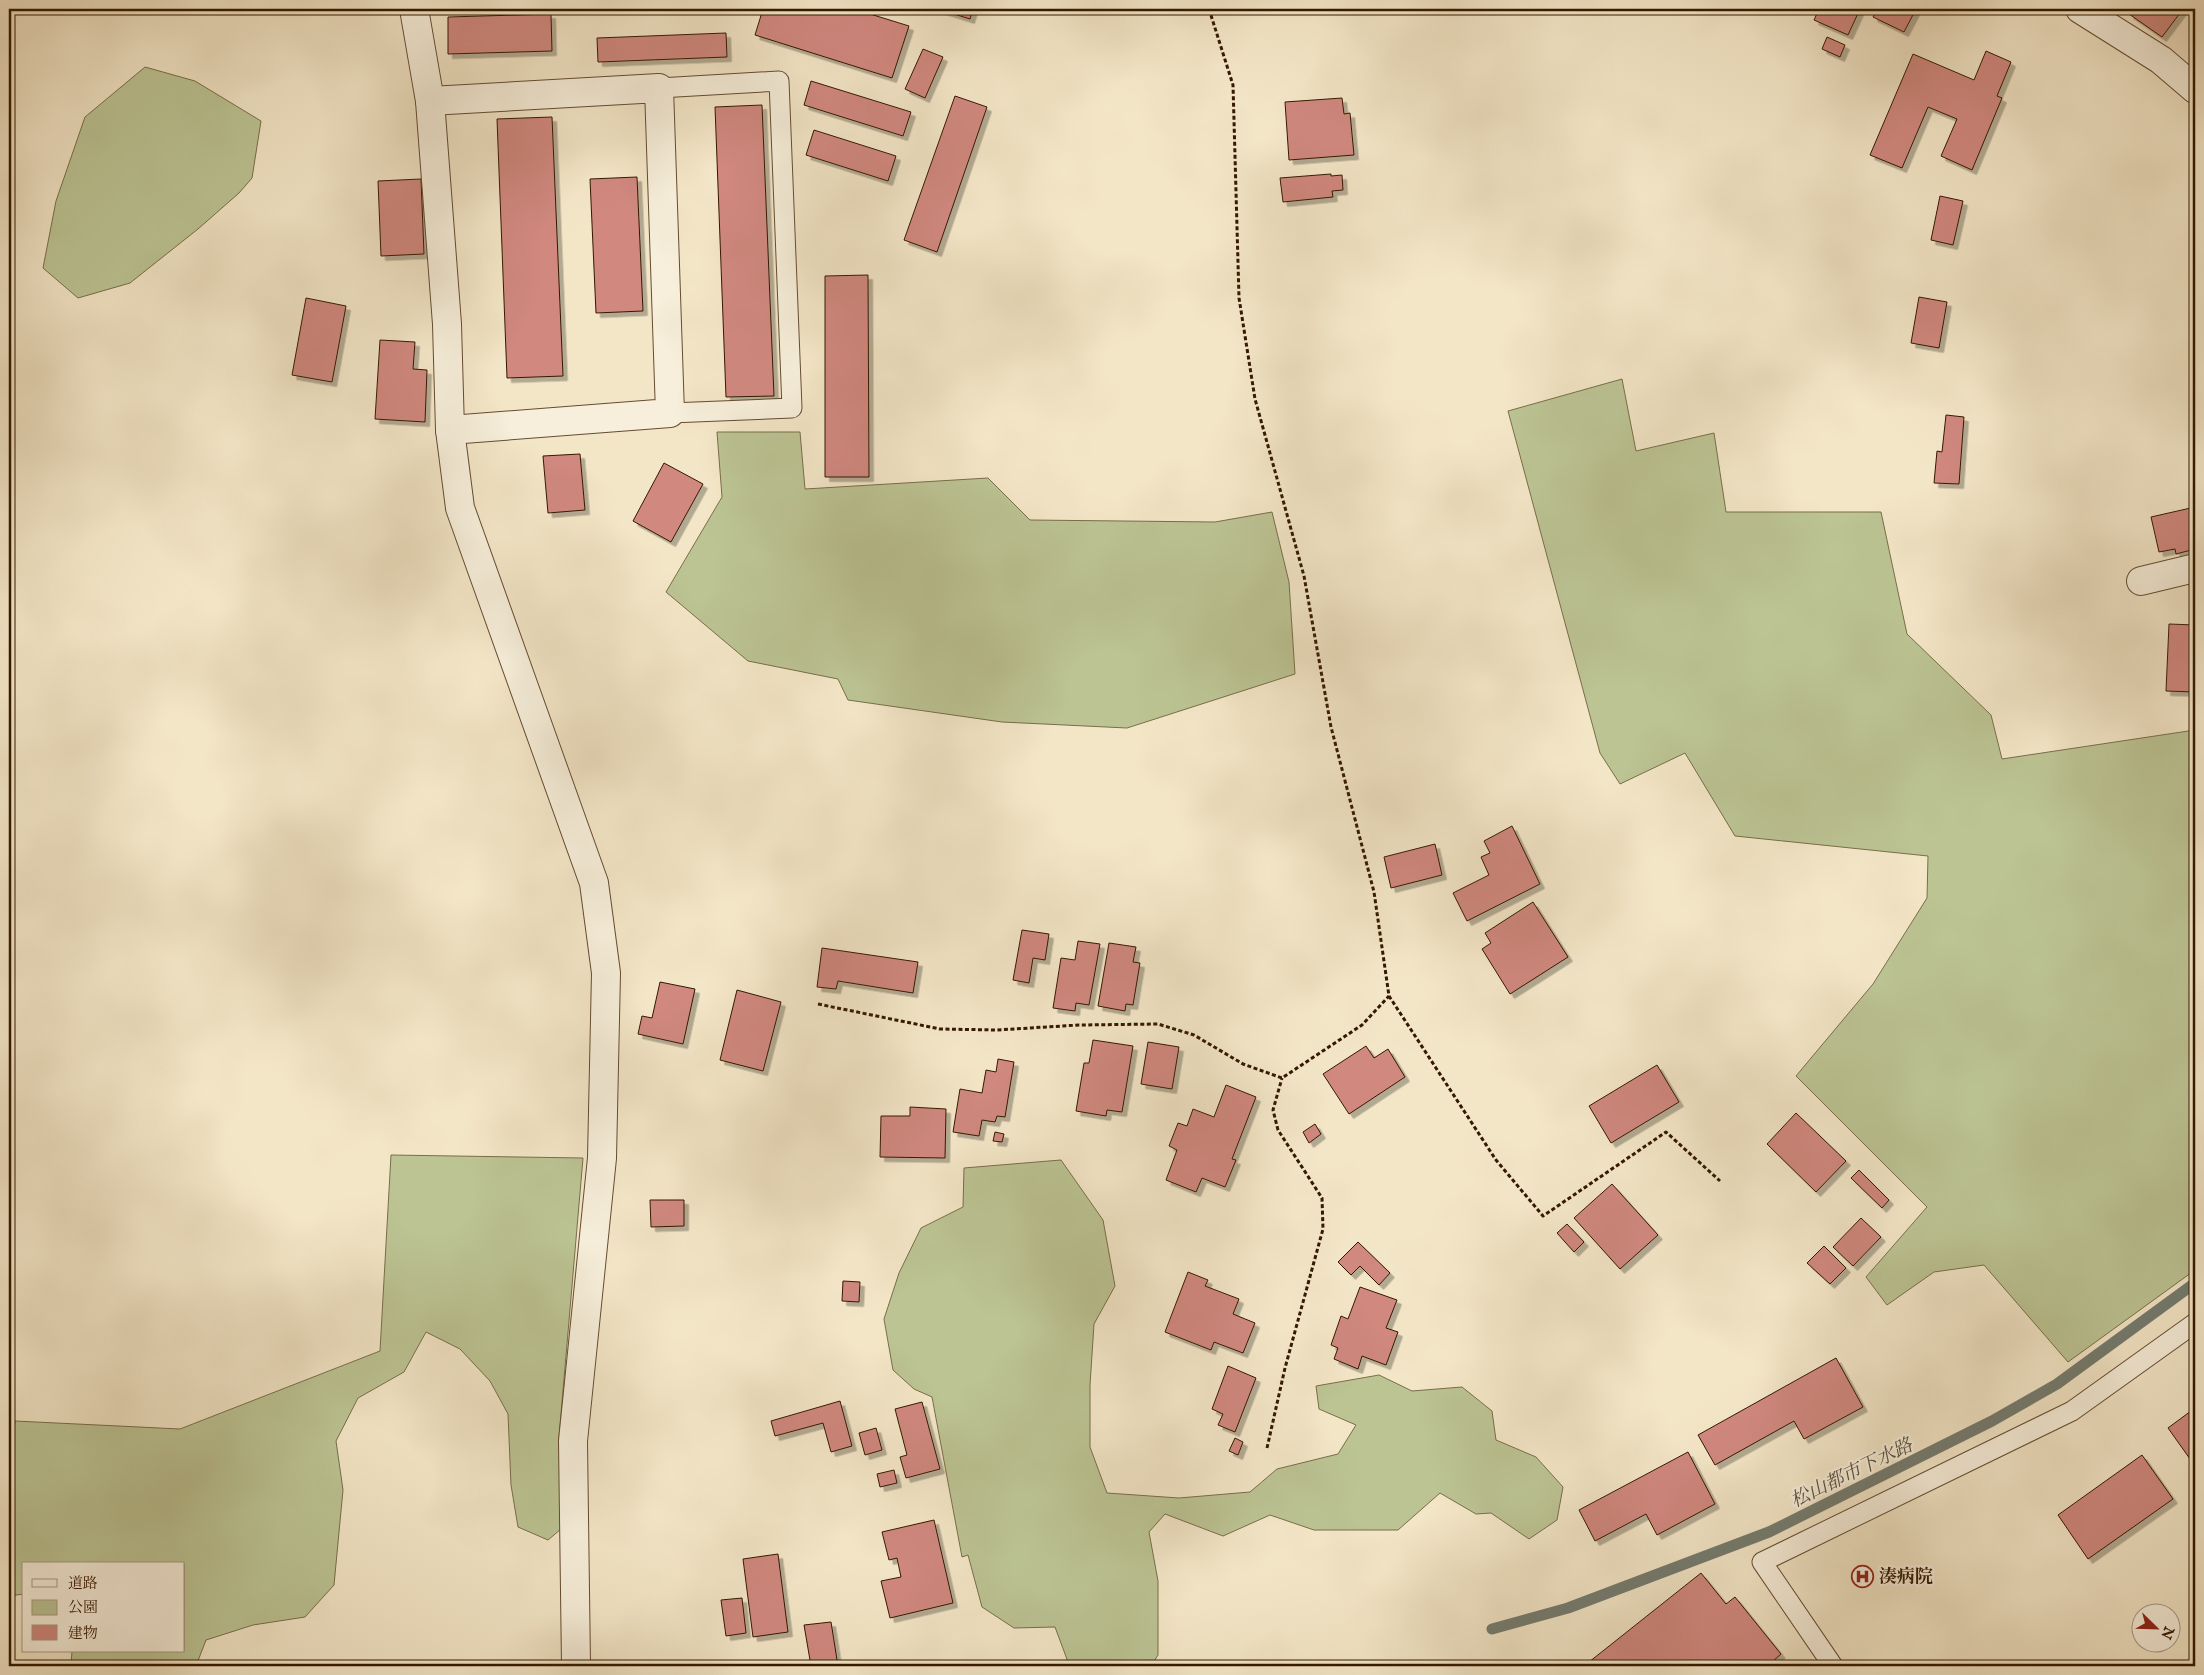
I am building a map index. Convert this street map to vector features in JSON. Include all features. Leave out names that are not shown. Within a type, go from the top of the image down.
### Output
[{"type":"street","points":[[414,9],[430,101],[448,324],[450,430],[460,508],[594,883],[606,973],[602,1158],[573,1441],[576,1666]]},
{"type":"street","points":[[2081,9],[2161,60],[2195,89]]},
{"type":"street","points":[[430,101],[659,88],[670,413],[450,430]]},
{"type":"street","points":[[2141,581],[2195,568]]},
{"type":"lane","points":[[659,88],[779,82],[792,408],[670,413]]},
{"type":"lane","points":[[1833,1666],[1762,1562],[2072,1411],[2195,1323]]},
{"type":"path","points":[[1209,9],[1233,85],[1239,298],[1256,399],[1304,576],[1331,727],[1374,892],[1389,996],[1496,1160],[1542,1216],[1666,1132],[1720,1181]]},
{"type":"path","points":[[1267,1448],[1285,1368],[1323,1229],[1322,1198],[1278,1130],[1273,1110],[1282,1078],[1362,1025],[1389,996]]},
{"type":"path","points":[[818,1004],[940,1029],[997,1030],[1079,1025],[1158,1024],[1194,1035],[1243,1064],[1282,1078]]},
{"type":"green space","points":[[145,67],[195,81],[261,121],[252,178],[239,193],[198,229],[130,283],[78,298],[43,268],[56,201],[85,117]]},
{"type":"green space","points":[[1622,379],[1636,451],[1714,433],[1726,512],[1881,512],[1907,634],[1991,715],[2002,759],[2195,730],[2195,1270],[2068,1362],[1984,1265],[1934,1272],[1887,1305],[1866,1277],[1927,1207],[1796,1076],[1873,984],[1927,898],[1928,856],[1735,836],[1685,753],[1620,784],[1600,753],[1508,411]]},
{"type":"green space","points":[[717,432],[800,432],[805,489],[988,478],[1030,520],[1215,522],[1272,512],[1289,582],[1295,674],[1127,728],[1002,722],[848,700],[838,679],[748,661],[666,592],[722,497]]},
{"type":"green space","points":[[391,1155],[583,1158],[559,1437],[561,1529],[548,1540],[518,1527],[511,1485],[508,1414],[490,1381],[460,1349],[426,1332],[404,1372],[358,1398],[336,1441],[343,1490],[334,1585],[305,1617],[253,1625],[206,1640],[196,1666],[71,1666],[72,1652],[185,1652],[185,1562],[22,1562],[22,1594],[9,1596],[9,1465],[15,1421],[180,1429],[380,1351]]},
{"type":"green space","points":[[1061,1160],[1103,1220],[1115,1286],[1094,1324],[1090,1385],[1090,1447],[1107,1493],[1179,1498],[1250,1492],[1277,1469],[1338,1454],[1356,1425],[1319,1409],[1316,1386],[1379,1375],[1412,1391],[1462,1387],[1492,1411],[1496,1440],[1536,1457],[1563,1487],[1557,1520],[1529,1539],[1491,1513],[1476,1514],[1440,1493],[1398,1530],[1314,1530],[1270,1515],[1223,1536],[1165,1514],[1149,1532],[1158,1581],[1158,1655],[1151,1666],[1065,1666],[1068,1662],[1055,1627],[1014,1628],[982,1607],[968,1555],[962,1557],[932,1397],[914,1389],[893,1370],[884,1319],[899,1273],[921,1228],[963,1207],[964,1168]]},
{"type":"building","points":[[763,9],[854,9],[909,26],[892,78],[755,35]]},
{"type":"building","points":[[938,9],[973,9],[970,19]]},
{"type":"building","points":[[1819,9],[1860,9],[1848,35],[1814,20]]},
{"type":"building","points":[[1877,9],[1916,9],[1904,32],[1873,17]]},
{"type":"building","points":[[2133,9],[2183,9],[2162,37],[2129,14]]},
{"type":"building","points":[[551,14],[552,51],[448,54],[448,17]]},
{"type":"building","points":[[726,33],[727,57],[598,62],[597,38]]},
{"type":"building","points":[[1827,37],[1845,45],[1840,57],[1822,49]]},
{"type":"building","points":[[923,49],[943,57],[925,98],[905,89]]},
{"type":"building","points":[[1986,51],[2011,62],[1997,96],[2002,98],[1972,170],[1941,156],[1957,119],[1928,107],[1902,168],[1870,155],[1913,54],[1974,80]]},
{"type":"building","points":[[811,81],[911,112],[903,136],[804,105]]},
{"type":"building","points":[[955,96],[987,107],[937,252],[904,240]]},
{"type":"building","points":[[1342,98],[1344,114],[1350,113],[1354,155],[1289,160],[1285,102]]},
{"type":"building","points":[[762,105],[774,396],[726,397],[715,107]]},
{"type":"building","points":[[552,117],[563,376],[507,378],[497,119]]},
{"type":"building","points":[[814,130],[896,156],[888,181],[806,155]]},
{"type":"building","points":[[1331,174],[1331,176],[1342,175],[1343,190],[1332,191],[1333,197],[1283,202],[1280,178]]},
{"type":"building","points":[[637,177],[643,311],[596,313],[590,179]]},
{"type":"building","points":[[421,179],[424,254],[381,256],[378,181]]},
{"type":"building","points":[[1940,196],[1963,201],[1953,245],[1931,240]]},
{"type":"building","points":[[868,275],[869,477],[825,477],[825,276]]},
{"type":"building","points":[[1919,297],[1947,302],[1939,348],[1911,343]]},
{"type":"building","points":[[306,298],[346,306],[332,382],[292,375]]},
{"type":"building","points":[[380,340],[415,342],[413,369],[427,370],[425,422],[375,419]]},
{"type":"building","points":[[1946,415],[1964,417],[1959,484],[1934,483],[1937,451],[1942,452]]},
{"type":"building","points":[[580,454],[585,510],[548,513],[543,456]]},
{"type":"building","points":[[664,463],[703,484],[671,542],[633,521]]},
{"type":"building","points":[[2195,507],[2195,549],[2176,554],[2175,549],[2159,552],[2151,517]]},
{"type":"building","points":[[2169,624],[2195,625],[2195,692],[2166,691]]},
{"type":"building","points":[[1512,826],[1540,884],[1467,921],[1453,893],[1489,875],[1481,857],[1490,853],[1484,841]]},
{"type":"building","points":[[1435,844],[1442,875],[1391,888],[1384,857]]},
{"type":"building","points":[[1533,902],[1568,957],[1510,994],[1482,949],[1491,943],[1485,933]]},
{"type":"building","points":[[1022,930],[1049,934],[1045,960],[1033,958],[1029,983],[1013,980]]},
{"type":"building","points":[[1078,941],[1100,944],[1089,1005],[1076,1003],[1075,1011],[1053,1008],[1061,958],[1075,960]]},
{"type":"building","points":[[1109,943],[1136,947],[1133,962],[1140,963],[1133,1005],[1126,1004],[1125,1011],[1098,1006]]},
{"type":"building","points":[[822,948],[918,962],[913,993],[838,981],[836,989],[817,987]]},
{"type":"building","points":[[660,982],[695,989],[683,1044],[638,1034],[642,1016],[652,1018]]},
{"type":"building","points":[[737,990],[781,1002],[763,1071],[720,1060]]},
{"type":"building","points":[[1093,1040],[1133,1046],[1122,1112],[1107,1110],[1106,1116],[1076,1111],[1084,1063],[1089,1063]]},
{"type":"building","points":[[1148,1042],[1179,1047],[1172,1089],[1141,1084]]},
{"type":"building","points":[[1366,1046],[1374,1058],[1388,1049],[1405,1077],[1349,1114],[1323,1074]]},
{"type":"building","points":[[998,1059],[1014,1062],[1005,1117],[997,1116],[995,1122],[982,1120],[979,1136],[953,1132],[960,1089],[982,1093],[986,1070],[996,1072]]},
{"type":"building","points":[[1657,1065],[1679,1102],[1611,1143],[1589,1106]]},
{"type":"building","points":[[1226,1085],[1256,1097],[1232,1159],[1236,1160],[1225,1187],[1202,1178],[1196,1192],[1166,1180],[1177,1150],[1169,1146],[1178,1123],[1187,1126],[1193,1109],[1214,1117]]},
{"type":"building","points":[[910,1107],[946,1109],[945,1158],[880,1157],[881,1116],[910,1116]]},
{"type":"building","points":[[1796,1113],[1846,1161],[1816,1192],[1767,1144]]},
{"type":"building","points":[[1315,1124],[1321,1134],[1309,1143],[1303,1132]]},
{"type":"building","points":[[995,1132],[1004,1134],[1002,1142],[993,1141]]},
{"type":"building","points":[[1859,1170],[1889,1200],[1882,1208],[1851,1178]]},
{"type":"building","points":[[1612,1184],[1658,1235],[1620,1269],[1574,1218]]},
{"type":"building","points":[[650,1200],[684,1200],[684,1226],[651,1227]]},
{"type":"building","points":[[1861,1218],[1881,1237],[1853,1266],[1833,1247]]},
{"type":"building","points":[[1567,1224],[1584,1242],[1574,1252],[1557,1233]]},
{"type":"building","points":[[1358,1242],[1390,1273],[1379,1285],[1360,1266],[1351,1275],[1338,1262]]},
{"type":"building","points":[[1824,1246],[1846,1268],[1830,1284],[1807,1263]]},
{"type":"building","points":[[1188,1272],[1208,1280],[1205,1286],[1239,1299],[1233,1314],[1255,1323],[1243,1353],[1214,1342],[1211,1350],[1165,1332]]},
{"type":"building","points":[[843,1281],[860,1282],[859,1302],[842,1301]]},
{"type":"building","points":[[1360,1287],[1397,1300],[1386,1328],[1398,1332],[1386,1365],[1362,1356],[1358,1369],[1334,1359],[1338,1348],[1331,1345],[1341,1316],[1348,1319]]},
{"type":"building","points":[[1836,1358],[1863,1407],[1804,1439],[1794,1421],[1715,1465],[1698,1435]]},
{"type":"building","points":[[1228,1366],[1256,1378],[1235,1432],[1218,1425],[1223,1414],[1212,1409]]},
{"type":"building","points":[[840,1401],[852,1446],[831,1452],[823,1423],[775,1436],[771,1421]]},
{"type":"building","points":[[922,1402],[940,1469],[906,1478],[900,1457],[907,1455],[895,1409]]},
{"type":"building","points":[[2195,1408],[2195,1466],[2168,1428]]},
{"type":"building","points":[[876,1428],[882,1450],[865,1455],[859,1433]]},
{"type":"building","points":[[1235,1438],[1243,1442],[1238,1455],[1229,1451]]},
{"type":"building","points":[[1688,1452],[1715,1504],[1657,1535],[1646,1514],[1595,1541],[1579,1510]]},
{"type":"building","points":[[2142,1455],[2173,1499],[2088,1559],[2058,1515]]},
{"type":"building","points":[[894,1470],[897,1483],[880,1487],[877,1474]]},
{"type":"building","points":[[934,1520],[953,1603],[890,1618],[881,1581],[901,1577],[897,1558],[889,1560],[882,1532]]},
{"type":"building","points":[[778,1554],[788,1632],[753,1637],[743,1559]]},
{"type":"building","points":[[1701,1573],[1726,1604],[1735,1597],[1781,1654],[1772,1662],[1775,1666],[1584,1666]]},
{"type":"building","points":[[742,1598],[746,1633],[726,1636],[721,1600]]},
{"type":"building","points":[[831,1622],[838,1666],[811,1666],[804,1625]]},
{"type":"waterway","name":"松山都市下水路","points":[[1492,1629],[1568,1608],[1769,1532],[1992,1421],[2057,1384],[2195,1283]]},
{"type":"place","name":"湊病院","points":[[1863,1576]]}]
